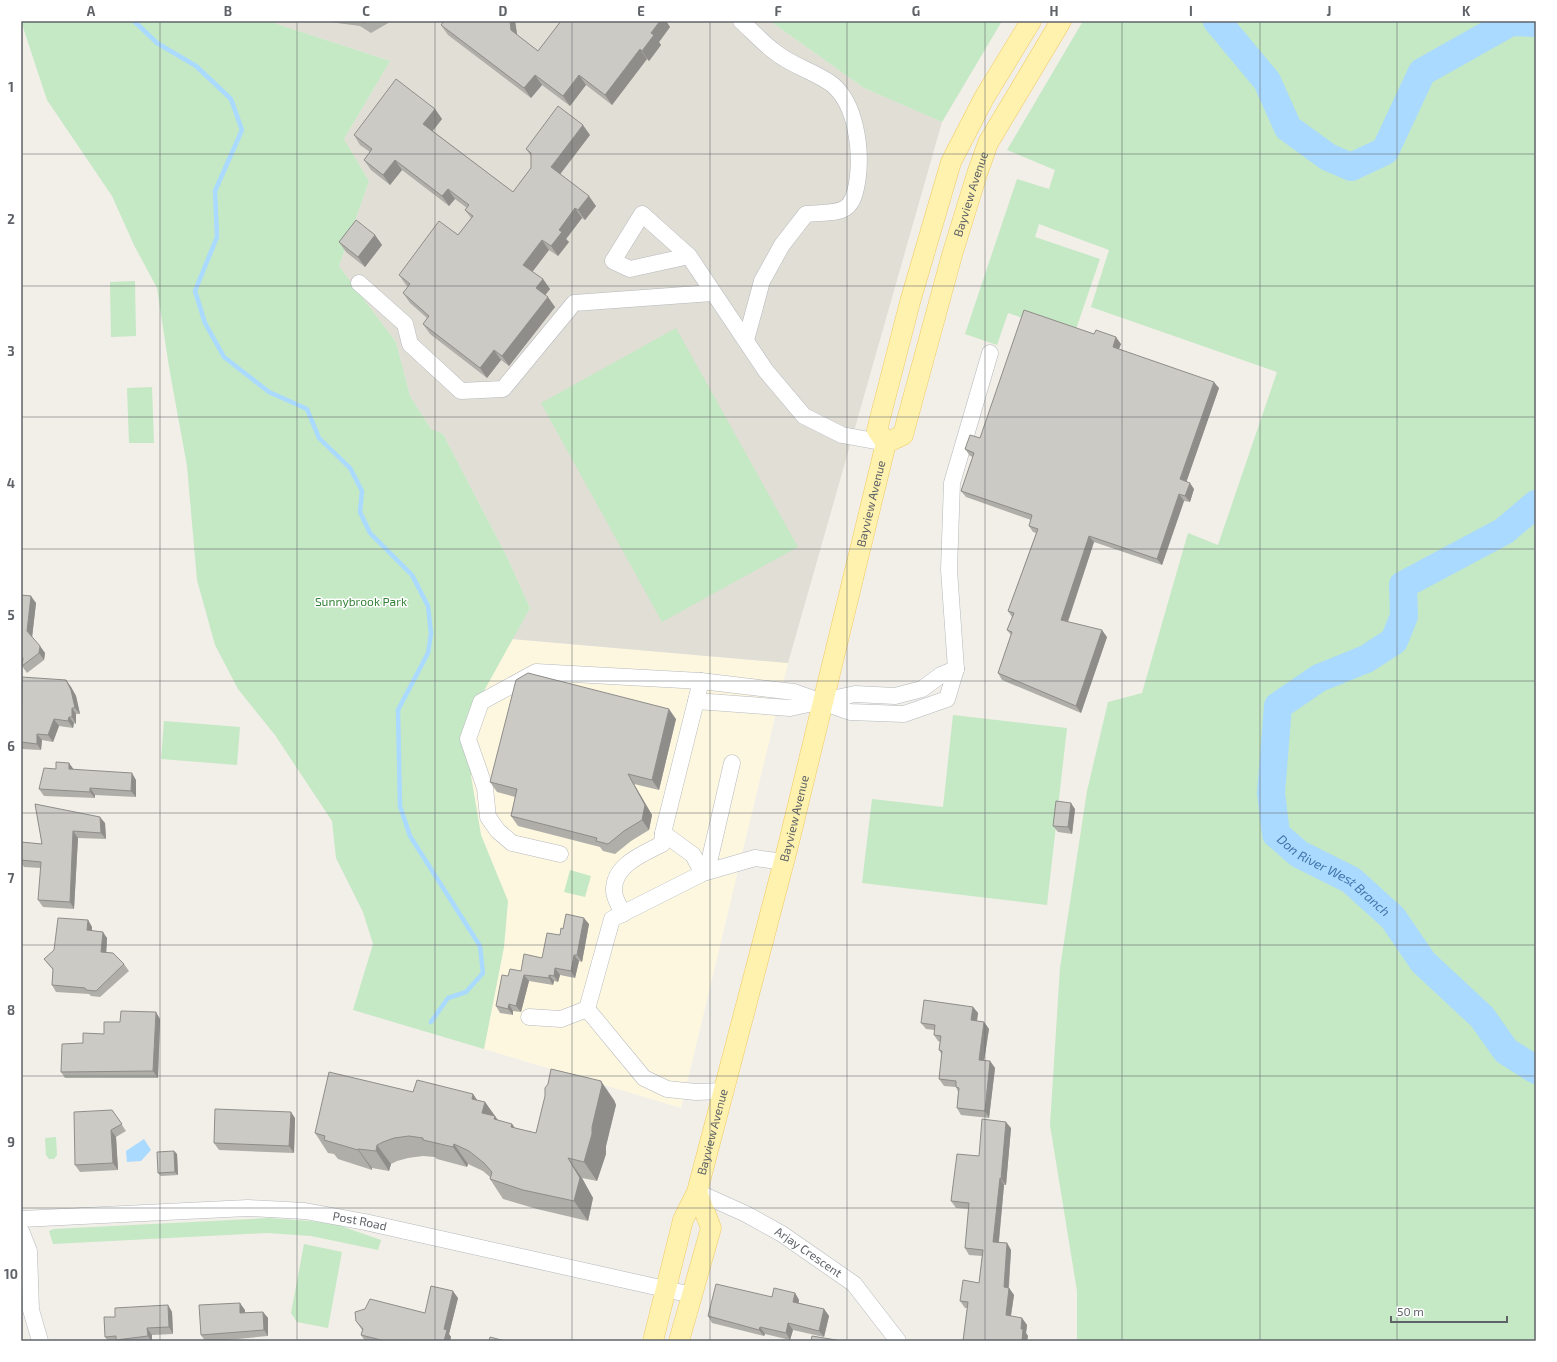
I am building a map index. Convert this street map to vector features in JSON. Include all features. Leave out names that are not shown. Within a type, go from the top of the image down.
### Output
[{"type":"main road","points":[[886,443],[877,430],[910,302],[951,162],[984,98],[1031,21]]},
{"type":"main road","name":"Bayview Avenue","points":[[653,1341],[683,1220],[697,1192],[784,862],[886,443],[903,435],[952,255],[988,143],[1061,21]]},
{"type":"main road","name":"Bayview Avenue","points":[[679,1341],[711,1228],[697,1192]]},
{"type":"street","points":[[741,21],[775,52],[833,86],[846,101],[853,116],[860,160],[856,194],[851,205],[840,211],[806,214],[782,246],[762,281],[746,340]]},
{"type":"street","points":[[689,256],[712,293],[746,340],[766,371],[804,416],[842,435],[886,443]]},
{"type":"street","points":[[359,283],[405,324],[410,344],[461,391],[503,389],[574,303],[712,293]]},
{"type":"street","points":[[560,854],[512,843],[498,832],[488,817],[485,788],[468,739],[481,702],[536,672],[701,681],[794,692],[850,712],[904,714],[947,699],[956,668],[949,570],[952,483],[990,353]]},
{"type":"street","points":[[696,701],[790,708],[855,694],[894,696],[922,689],[941,675],[956,668]]},
{"type":"street","points":[[623,914],[613,892],[619,874],[623,866],[662,844],[663,833],[701,681]]},
{"type":"street","points":[[705,872],[732,763]]},
{"type":"street","points":[[663,833],[693,855],[705,872]]},
{"type":"street","points":[[587,1009],[612,919],[705,872],[755,858],[784,862]]},
{"type":"street","points":[[587,1009],[644,1078],[667,1089],[696,1092],[724,1091]]},
{"type":"street","points":[[529,1017],[561,1019],[587,1009]]},
{"type":"street","name":"Arjay Crescent","points":[[697,1192],[746,1214],[782,1234],[854,1284],[898,1341]]},
{"type":"street","name":"Post Road","points":[[21,1219],[248,1208],[305,1211],[365,1222],[692,1295]]},
{"type":"street","points":[[21,1231],[29,1251],[31,1310],[40,1341]]},
{"type":"shaded area","points":[[268,21],[770,21],[864,88],[942,122],[788,663],[512,639],[530,608],[507,557],[443,434],[431,429],[410,396],[396,342],[339,266],[369,181],[344,139],[390,61]]},
{"type":"shaded area","points":[[512,639],[788,663],[681,1108],[484,1049],[504,947],[508,901],[481,835],[471,776],[474,708]]},
{"type":"green space","name":"Sunnybrook Park","points":[[21,21],[268,21],[390,61],[344,139],[369,181],[339,266],[396,342],[410,396],[431,429],[443,434],[507,557],[530,608],[474,709],[471,776],[481,835],[508,901],[504,947],[484,1049],[353,1010],[373,944],[363,912],[336,858],[332,821],[275,735],[238,689],[215,645],[197,580],[187,466],[169,367],[157,288],[134,245],[112,196],[47,100]]},
{"type":"green space","points":[[770,21],[1002,21],[942,122],[864,88]]},
{"type":"green space","points":[[1083,21],[1536,21],[1536,1341],[1077,1341],[1077,1291],[1050,1125],[1060,968],[1087,791],[1108,702],[1142,693],[1188,533],[1218,545],[1277,372],[1091,307],[1109,250],[1039,224],[1035,237],[1100,259],[1074,335],[1008,313],[997,345],[965,334],[1017,179],[1049,189],[1055,170],[1007,150]]},
{"type":"green space","points":[[135,281],[136,336],[111,337],[110,282]]},
{"type":"green space","points":[[676,328],[798,547],[662,622],[541,403]]},
{"type":"green space","points":[[152,387],[154,443],[129,443],[127,388]]},
{"type":"green space","points":[[953,715],[1067,728],[1047,905],[862,883],[872,799],[943,807]]},
{"type":"green space","points":[[164,721],[240,727],[237,765],[161,759]]},
{"type":"green space","points":[[570,870],[591,876],[585,897],[564,892]]},
{"type":"green space","points":[[56,1137],[57,1155],[54,1159],[49,1159],[46,1155],[45,1138]]},
{"type":"green space","points":[[269,1218],[311,1221],[338,1225],[381,1240],[378,1250],[311,1236],[267,1233],[53,1244],[49,1231],[54,1229]]},
{"type":"green space","points":[[304,1244],[342,1252],[328,1328],[297,1322],[291,1313]]},
{"type":"water","points":[[144,1139],[151,1150],[141,1161],[127,1162],[126,1151]]},
{"type":"building","points":[[444,21],[510,21],[511,30],[538,51],[561,21],[660,21],[651,33],[654,35],[642,51],[640,49],[605,95],[579,75],[563,96],[535,75],[524,88],[441,25]]},
{"type":"building","points":[[396,79],[435,109],[423,124],[513,192],[531,168],[531,153],[526,149],[558,106],[583,125],[551,167],[589,196],[578,210],[575,208],[559,230],[562,232],[551,246],[542,240],[523,265],[543,279],[536,288],[548,297],[502,356],[494,350],[480,368],[423,324],[429,316],[403,293],[410,284],[399,275],[439,221],[458,235],[473,216],[465,210],[469,205],[448,189],[442,196],[395,160],[383,175],[364,160],[372,149],[354,135]]},
{"type":"building","points":[[356,220],[375,235],[358,257],[339,242]]},
{"type":"building","points":[[1024,310],[1094,334],[1096,330],[1116,337],[1113,347],[1214,382],[1180,479],[1190,483],[1185,496],[1179,494],[1157,559],[1089,536],[1061,620],[1102,630],[1076,706],[998,673],[1012,632],[1007,630],[1014,613],[1008,611],[1038,529],[1029,526],[1032,515],[961,491],[974,453],[965,449],[970,435],[980,438]]},
{"type":"building","points":[[21,595],[31,596],[27,631],[40,646],[39,653],[22,666],[23,658],[21,658]]},
{"type":"building","points":[[528,673],[669,709],[652,780],[628,774],[645,805],[642,820],[624,831],[608,844],[596,841],[597,838],[511,816],[517,789],[490,782],[516,680]]},
{"type":"building","points":[[22,677],[66,680],[71,690],[75,708],[72,708],[72,717],[69,717],[68,721],[54,719],[48,735],[37,734],[37,744],[21,742]]},
{"type":"building","points":[[56,762],[69,763],[69,769],[132,773],[131,791],[90,788],[90,792],[39,789],[44,768],[56,769]]},
{"type":"building","points":[[1056,801],[1071,803],[1068,827],[1053,826]]},
{"type":"building","points":[[35,804],[100,817],[101,833],[73,831],[70,902],[38,900],[41,862],[21,860],[21,842],[42,844]]},
{"type":"building","points":[[566,914],[584,918],[577,955],[574,955],[571,971],[555,968],[554,976],[549,975],[549,978],[524,975],[516,1006],[509,1004],[508,1009],[496,1006],[502,975],[508,976],[510,969],[521,971],[524,954],[542,958],[547,933],[560,935],[561,928],[563,929]]},
{"type":"building","points":[[58,918],[88,920],[87,930],[103,932],[101,952],[113,953],[124,964],[96,991],[86,990],[85,988],[52,985],[53,969],[44,959],[54,950]]},
{"type":"building","points":[[924,1000],[973,1007],[971,1020],[984,1022],[979,1060],[990,1061],[985,1111],[957,1108],[959,1088],[956,1087],[956,1081],[939,1079],[942,1051],[939,1050],[941,1036],[934,1035],[935,1025],[921,1023]]},
{"type":"building","points":[[121,1011],[156,1012],[153,1071],[61,1072],[62,1044],[83,1043],[83,1033],[104,1034],[104,1022],[120,1022]]},
{"type":"building","points":[[551,1069],[601,1081],[602,1085],[592,1127],[592,1134],[584,1162],[568,1158],[580,1178],[574,1201],[523,1190],[490,1179],[492,1172],[484,1163],[469,1151],[454,1144],[453,1147],[423,1140],[423,1138],[409,1136],[394,1138],[383,1142],[377,1145],[376,1151],[358,1150],[324,1140],[325,1136],[315,1133],[329,1072],[413,1092],[417,1080],[473,1094],[472,1099],[485,1102],[482,1113],[495,1116],[494,1119],[512,1124],[511,1127],[536,1133],[545,1096],[545,1088],[548,1084]]},
{"type":"building","points":[[215,1109],[291,1112],[289,1146],[214,1143]]},
{"type":"building","points":[[112,1110],[122,1124],[111,1130],[113,1163],[75,1165],[74,1112]]},
{"type":"building","points":[[982,1119],[1006,1122],[993,1242],[1007,1243],[1004,1287],[1009,1288],[1006,1315],[1022,1318],[1022,1341],[963,1341],[968,1302],[960,1301],[963,1280],[979,1283],[983,1250],[965,1248],[969,1203],[951,1201],[957,1154],[979,1156]]},
{"type":"building","points":[[174,1151],[175,1172],[158,1173],[157,1152]]},
{"type":"building","points":[[716,1284],[772,1297],[774,1288],[795,1293],[793,1302],[824,1309],[819,1331],[788,1323],[786,1333],[760,1327],[759,1330],[708,1316]]},
{"type":"building","points":[[431,1286],[453,1291],[444,1329],[447,1330],[444,1341],[385,1341],[361,1335],[363,1329],[356,1321],[355,1312],[365,1309],[370,1299],[425,1313]]},
{"type":"building","points":[[240,1303],[240,1313],[263,1312],[264,1330],[201,1335],[199,1305]]},
{"type":"building","points":[[168,1305],[169,1327],[147,1328],[148,1336],[116,1340],[116,1336],[105,1337],[104,1317],[115,1317],[115,1308]]},
{"type":"building","points":[[812,1336],[842,1341],[811,1341]]},
{"type":"building","points":[[490,1337],[505,1341],[489,1341]]},
{"type":"waterway","points":[[134,21],[157,43],[196,66],[231,99],[242,130],[215,191],[217,237],[195,291],[205,323],[224,357],[269,392],[307,409],[319,438],[350,468],[362,491],[360,512],[370,533],[412,575],[428,606],[431,634],[428,653],[398,710],[400,806],[410,836],[480,946],[483,973],[466,992],[448,998],[431,1022]]},
{"type":"waterway","name":"Don River West Branch","points":[[1217,21],[1267,81],[1288,128],[1328,157],[1351,167],[1385,151],[1422,72],[1511,22],[1536,23]]},
{"type":"waterway","name":"Don River West Branch","points":[[1536,504],[1504,531],[1403,585],[1404,616],[1394,641],[1366,659],[1319,678],[1278,706],[1271,793],[1276,834],[1299,854],[1351,880],[1393,918],[1423,962],[1482,1017],[1506,1051],[1536,1070]]}]
